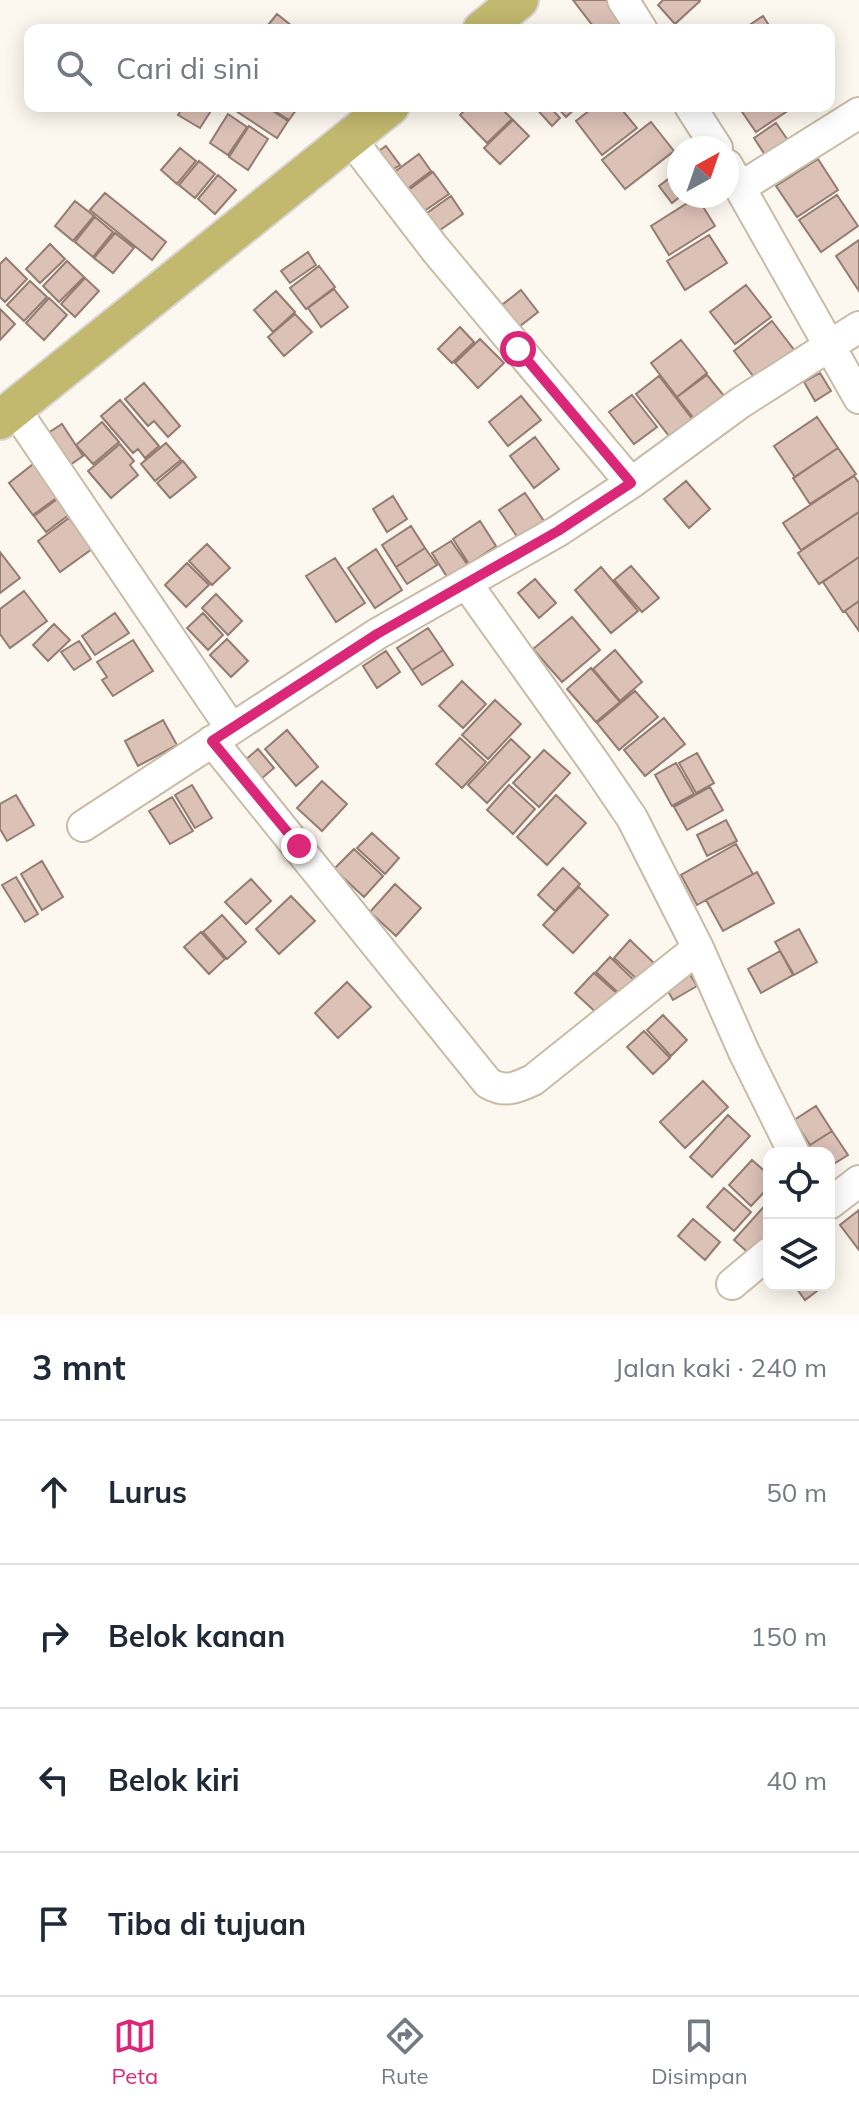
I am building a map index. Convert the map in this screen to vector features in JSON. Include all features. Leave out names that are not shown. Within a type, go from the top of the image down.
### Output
[{"type":"main road","points":[[489,24],[519,0]]},
{"type":"main road","points":[[7,414],[382,112]]},
{"type":"street","points":[[623,0],[638,24]]},
{"type":"street","points":[[694,112],[709,136]]},
{"type":"street","points":[[739,173],[859,113]]},
{"type":"street","points":[[350,138],[435,249],[631,483]]},
{"type":"street","points":[[739,185],[859,398]]},
{"type":"street","points":[[83,826],[377,634],[558,531],[631,483],[740,403],[859,327]]},
{"type":"street","points":[[7,414],[222,734],[488,1083],[499,1089],[515,1088],[533,1080],[698,948]]},
{"type":"street","points":[[466,583],[632,818],[698,948],[791,1147]]},
{"type":"street","points":[[835,1199],[859,1181]]},
{"type":"street","points":[[732,1284],[763,1258]]},
{"type":"building","points":[[573,0],[607,0],[625,24],[591,24]]},
{"type":"building","points":[[663,0],[700,1],[675,24],[658,5]]},
{"type":"building","points":[[277,14],[290,24],[269,24]]},
{"type":"building","points":[[763,16],[768,24],[751,24]]},
{"type":"building","points":[[180,112],[210,112],[200,128],[178,115]]},
{"type":"building","points":[[238,112],[274,112],[288,121],[277,138]]},
{"type":"building","points":[[277,112],[295,112],[289,120]]},
{"type":"building","points":[[463,112],[505,112],[512,119],[487,143],[460,115]]},
{"type":"building","points":[[539,112],[554,112],[560,118],[552,126]]},
{"type":"building","points":[[587,112],[624,112],[637,128],[602,155],[576,121]]},
{"type":"building","points":[[742,112],[786,112],[756,132]]},
{"type":"building","points":[[228,114],[247,127],[228,155],[210,143]]},
{"type":"building","points":[[513,120],[529,136],[500,164],[484,148]]},
{"type":"building","points":[[651,122],[667,142],[667,156],[625,189],[602,160]]},
{"type":"building","points":[[776,123],[792,146],[769,161],[754,138]]},
{"type":"building","points":[[249,126],[268,139],[248,170],[229,157]]},
{"type":"building","points":[[386,146],[400,165],[389,172],[376,153]]},
{"type":"building","points":[[180,148],[196,161],[177,184],[161,170]]},
{"type":"building","points":[[419,154],[431,171],[402,193],[389,176]]},
{"type":"building","points":[[818,159],[838,190],[797,217],[776,186]]},
{"type":"building","points":[[199,161],[215,174],[195,198],[179,185]]},
{"type":"building","points":[[433,172],[449,194],[417,216],[402,195]]},
{"type":"building","points":[[218,175],[236,190],[215,214],[198,199]]},
{"type":"building","points":[[667,180],[667,196],[659,186]]},
{"type":"building","points":[[105,193],[166,242],[152,260],[90,210]]},
{"type":"building","points":[[837,195],[858,226],[821,252],[799,220]]},
{"type":"building","points":[[451,196],[463,214],[433,235],[420,218]]},
{"type":"building","points":[[75,201],[94,216],[73,241],[55,226]]},
{"type":"building","points":[[680,208],[704,208],[715,226],[669,255],[651,226]]},
{"type":"building","points":[[95,217],[113,232],[93,257],[75,242]]},
{"type":"building","points":[[115,233],[134,248],[113,273],[94,258]]},
{"type":"building","points":[[709,235],[727,263],[685,290],[667,261]]},
{"type":"building","points":[[859,240],[859,291],[836,256]]},
{"type":"building","points":[[50,244],[65,259],[40,283],[26,269]]},
{"type":"building","points":[[308,252],[316,265],[290,283],[281,271]]},
{"type":"building","points":[[6,258],[27,279],[5,302],[0,297],[0,264]]},
{"type":"building","points":[[67,261],[84,277],[59,302],[43,286]]},
{"type":"building","points":[[319,266],[335,287],[306,309],[290,288]]},
{"type":"building","points":[[85,278],[99,291],[75,317],[61,304]]},
{"type":"building","points":[[30,281],[47,297],[24,321],[7,305]]},
{"type":"building","points":[[746,285],[771,317],[735,344],[710,312]]},
{"type":"building","points":[[334,289],[348,307],[321,327],[308,308]]},
{"type":"building","points":[[521,290],[538,312],[515,330],[498,308]]},
{"type":"building","points":[[276,291],[295,312],[273,332],[254,310]]},
{"type":"building","points":[[49,298],[67,315],[44,340],[26,323]]},
{"type":"building","points":[[0,309],[15,324],[0,340]]},
{"type":"building","points":[[295,314],[312,332],[284,356],[268,337]]},
{"type":"building","points":[[772,321],[795,351],[757,381],[734,351]]},
{"type":"building","points":[[460,327],[474,342],[452,363],[438,349]]},
{"type":"building","points":[[480,339],[504,363],[478,388],[455,363]]},
{"type":"building","points":[[681,340],[707,373],[677,397],[651,363]]},
{"type":"building","points":[[820,373],[831,391],[815,401],[804,382]]},
{"type":"building","points":[[707,375],[725,397],[695,420],[677,397]]},
{"type":"building","points":[[659,376],[696,424],[673,441],[636,394]]},
{"type":"building","points":[[144,383],[180,426],[168,437],[154,421],[148,426],[125,399]]},
{"type":"building","points":[[632,395],[657,427],[634,444],[609,412]]},
{"type":"building","points":[[521,396],[541,420],[508,446],[489,422]]},
{"type":"building","points":[[120,400],[159,446],[145,458],[138,449],[133,453],[101,416]]},
{"type":"building","points":[[817,417],[838,448],[795,477],[774,446]]},
{"type":"building","points":[[102,422],[119,442],[93,464],[76,445]]},
{"type":"building","points":[[62,424],[83,456],[67,467],[45,435]]},
{"type":"building","points":[[535,437],[559,469],[534,488],[510,456]]},
{"type":"building","points":[[166,443],[181,460],[155,481],[141,464]]},
{"type":"building","points":[[120,444],[134,461],[130,465],[138,475],[111,498],[88,471]]},
{"type":"building","points":[[838,448],[856,474],[810,504],[793,478]]},
{"type":"building","points":[[37,461],[62,494],[33,515],[9,483]]},
{"type":"building","points":[[183,461],[196,477],[170,498],[157,483]]},
{"type":"building","points":[[854,476],[859,483],[859,512],[801,550],[783,523]]},
{"type":"building","points":[[686,481],[710,509],[689,528],[664,499]]},
{"type":"building","points":[[525,493],[546,524],[520,541],[499,510]]},
{"type":"building","points":[[63,495],[74,511],[46,532],[34,516]]},
{"type":"building","points":[[393,496],[407,519],[387,532],[373,509]]},
{"type":"building","points":[[859,512],[859,557],[819,584],[798,553]]},
{"type":"building","points":[[69,518],[92,549],[60,572],[38,541]]},
{"type":"building","points":[[480,521],[496,546],[469,564],[453,539]]},
{"type":"building","points":[[411,526],[425,548],[396,567],[382,545]]},
{"type":"building","points":[[451,541],[469,567],[449,580],[432,553]]},
{"type":"building","points":[[207,544],[230,568],[212,585],[189,561]]},
{"type":"building","points":[[425,548],[437,565],[407,584],[396,567]]},
{"type":"building","points":[[376,549],[402,590],[375,608],[348,568]]},
{"type":"building","points":[[0,552],[20,578],[0,593]]},
{"type":"building","points":[[859,557],[859,601],[843,612],[823,582]]},
{"type":"building","points":[[335,558],[365,603],[336,622],[306,576]]},
{"type":"building","points":[[187,563],[209,585],[186,607],[165,585]]},
{"type":"building","points":[[631,566],[659,598],[642,612],[614,580]]},
{"type":"building","points":[[601,567],[638,611],[611,633],[575,590]]},
{"type":"building","points":[[535,579],[556,603],[539,618],[518,593]]},
{"type":"building","points":[[24,591],[47,621],[10,648],[0,634],[0,609]]},
{"type":"building","points":[[216,594],[242,621],[228,635],[202,608]]},
{"type":"building","points":[[859,601],[859,631],[845,611]]},
{"type":"building","points":[[115,613],[129,633],[95,655],[82,636]]},
{"type":"building","points":[[203,613],[223,635],[208,650],[187,628]]},
{"type":"building","points":[[572,617],[600,650],[562,682],[533,649]]},
{"type":"building","points":[[54,624],[70,640],[48,661],[33,645]]},
{"type":"building","points":[[428,628],[443,650],[412,670],[397,648]]},
{"type":"building","points":[[227,639],[248,661],[231,677],[210,655]]},
{"type":"building","points":[[133,640],[153,671],[113,696],[102,680],[107,677],[97,662]]},
{"type":"building","points":[[79,641],[91,659],[74,670],[61,652]]},
{"type":"building","points":[[443,650],[453,665],[422,685],[412,670]]},
{"type":"building","points":[[615,650],[642,682],[620,701],[593,669]]},
{"type":"building","points":[[386,651],[400,672],[377,688],[363,666]]},
{"type":"building","points":[[591,668],[620,702],[596,722],[567,689]]},
{"type":"building","points":[[462,681],[486,704],[463,728],[439,706]]},
{"type":"building","points":[[635,691],[658,717],[619,750],[597,723]]},
{"type":"building","points":[[495,700],[521,724],[488,759],[462,735]]},
{"type":"building","points":[[664,718],[685,744],[645,776],[624,750]]},
{"type":"building","points":[[163,720],[177,745],[138,766],[125,741]]},
{"type":"building","points":[[287,730],[318,767],[296,786],[265,749]]},
{"type":"building","points":[[460,738],[486,762],[462,788],[436,764]]},
{"type":"building","points":[[511,739],[530,757],[487,803],[468,785]]},
{"type":"building","points":[[258,749],[274,768],[254,785],[238,766]]},
{"type":"building","points":[[544,750],[570,773],[539,807],[513,783]]},
{"type":"building","points":[[697,753],[714,783],[696,793],[679,763]]},
{"type":"building","points":[[676,763],[694,794],[672,806],[655,775]]},
{"type":"building","points":[[322,781],[347,804],[322,831],[297,808]]},
{"type":"building","points":[[192,785],[212,818],[195,828],[175,795]]},
{"type":"building","points":[[509,785],[535,809],[513,834],[487,810]]},
{"type":"building","points":[[710,787],[723,810],[687,830],[674,807]]},
{"type":"building","points":[[16,795],[34,825],[7,841],[0,829],[0,804]]},
{"type":"building","points":[[556,795],[586,823],[547,865],[517,837]]},
{"type":"building","points":[[172,797],[193,831],[170,844],[149,811]]},
{"type":"building","points":[[726,820],[737,841],[707,856],[697,835]]},
{"type":"building","points":[[372,833],[399,858],[385,874],[357,848]]},
{"type":"building","points":[[736,844],[753,874],[697,905],[681,875]]},
{"type":"building","points":[[354,849],[383,876],[364,897],[334,869]]},
{"type":"building","points":[[42,861],[63,897],[42,910],[21,874]]},
{"type":"building","points":[[563,868],[580,884],[555,911],[538,895]]},
{"type":"building","points":[[757,872],[774,903],[723,931],[706,900]]},
{"type":"building","points":[[16,877],[38,914],[25,922],[2,885]]},
{"type":"building","points":[[251,879],[271,901],[246,924],[225,902]]},
{"type":"building","points":[[395,884],[421,908],[396,936],[370,912]]},
{"type":"building","points":[[579,887],[608,915],[573,953],[543,925]]},
{"type":"building","points":[[291,896],[315,921],[279,954],[256,929]]},
{"type":"building","points":[[222,915],[246,942],[227,959],[203,932]]},
{"type":"building","points":[[799,929],[817,962],[794,975],[775,942]]},
{"type":"building","points":[[201,932],[225,959],[209,974],[184,947]]},
{"type":"building","points":[[630,940],[656,965],[640,982],[614,958]]},
{"type":"building","points":[[780,951],[793,975],[761,993],[748,969]]},
{"type":"building","points":[[610,957],[638,984],[625,999],[596,972]]},
{"type":"building","points":[[686,968],[697,986],[673,1000],[662,981]]},
{"type":"building","points":[[594,973],[621,997],[602,1018],[575,993]]},
{"type":"building","points":[[347,982],[371,1007],[338,1038],[315,1013]]},
{"type":"building","points":[[663,1015],[687,1040],[671,1056],[647,1030]]},
{"type":"building","points":[[644,1031],[670,1058],[653,1074],[627,1047]]},
{"type":"building","points":[[703,1081],[728,1107],[685,1148],[660,1122]]},
{"type":"building","points":[[816,1106],[832,1131],[810,1145],[794,1120]]},
{"type":"building","points":[[728,1115],[750,1136],[712,1177],[690,1157]]},
{"type":"building","points":[[832,1131],[848,1155],[835,1163],[835,1147],[807,1147]]},
{"type":"building","points":[[752,1160],[763,1170],[763,1193],[751,1206],[729,1185]]},
{"type":"building","points":[[724,1188],[751,1212],[734,1231],[707,1207]]},
{"type":"building","points":[[763,1208],[763,1246],[753,1257],[734,1240]]},
{"type":"building","points":[[859,1210],[859,1250],[840,1225]]},
{"type":"building","points":[[693,1219],[720,1242],[705,1260],[678,1236]]},
{"type":"building","points":[[798,1291],[817,1291],[805,1300]]},
{"type":"route","points":[[299,846],[212,741],[377,634],[558,531],[631,483],[518,349]]}]
